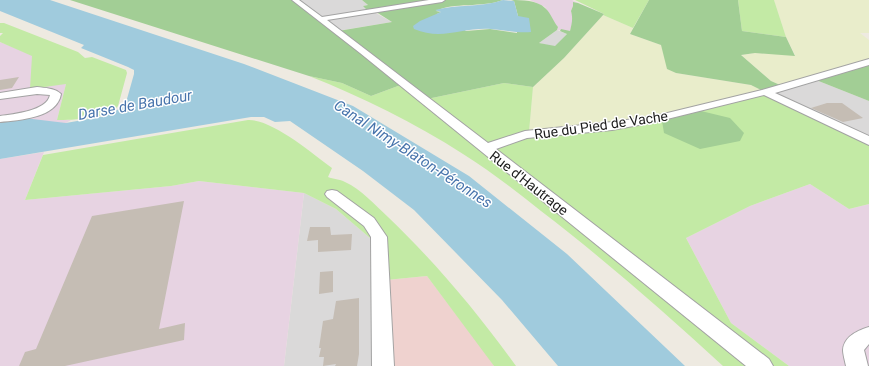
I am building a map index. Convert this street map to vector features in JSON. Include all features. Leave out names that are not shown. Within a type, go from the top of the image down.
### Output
[{"type":"street","name":"Rue d'Hautrage","points":[[295,0],[322,19],[762,366]]},
{"type":"street","points":[[322,19],[442,0]]},
{"type":"street","name":"Rue du Pied de Vache","points":[[484,148],[525,135],[612,126],[655,119],[765,92],[869,62]]},
{"type":"street","points":[[0,96],[44,90],[52,91],[56,94],[56,98],[53,102],[41,110],[22,115],[0,118]]},
{"type":"street","points":[[765,92],[869,141]]},
{"type":"street","points":[[332,194],[369,222],[379,237],[383,366]]},
{"type":"street","points":[[857,366],[853,349],[861,338],[869,335]]},
{"type":"shaded area","points":[[295,0],[362,0],[368,5],[363,6],[392,22],[337,31]]},
{"type":"shaded area","points":[[530,0],[572,0],[578,3],[573,2],[571,11],[573,17],[570,31],[557,30],[558,27],[545,7]]},
{"type":"shaded area","points":[[557,30],[567,34],[555,47],[539,43]]},
{"type":"shaded area","points":[[0,42],[32,55],[66,84],[57,120],[71,120],[66,123],[0,122]]},
{"type":"shaded area","points":[[816,80],[869,101],[869,139],[770,93]]},
{"type":"shaded area","points":[[44,152],[25,200],[171,186],[199,181],[304,193],[284,366],[0,366],[0,159]]},
{"type":"shaded area","points":[[810,184],[849,209],[869,204],[869,366],[789,366],[731,323],[686,238],[750,206]]},
{"type":"shaded area","points":[[304,193],[336,209],[370,238],[373,366],[284,366]]},
{"type":"shaded area","points":[[427,276],[494,366],[390,366],[386,280]]},
{"type":"green space","points":[[70,0],[295,0],[338,31],[392,22],[373,10],[368,11],[363,6],[368,5],[362,0],[503,0],[486,4],[443,8],[436,11],[441,12],[437,14],[466,31],[490,29],[517,33],[518,16],[514,1],[511,0],[524,0],[538,3],[549,12],[558,27],[557,30],[539,43],[555,46],[567,34],[560,31],[561,29],[570,31],[573,2],[604,14],[564,58],[533,87],[504,83],[427,99],[406,83],[371,96],[342,83],[309,76]]},
{"type":"green space","points":[[575,0],[649,0],[633,28],[603,15],[604,14]]},
{"type":"green space","points":[[649,0],[738,0],[742,31],[786,37],[795,56],[755,53],[741,55],[771,81],[780,85],[761,90],[751,85],[676,73],[667,69],[661,45],[630,34]]},
{"type":"green space","points":[[738,0],[774,0],[786,37],[742,31]]},
{"type":"green space","points":[[774,0],[869,0],[869,33],[860,33],[869,40],[869,59],[780,85],[771,81],[741,55],[755,53],[795,55],[786,37]]},
{"type":"green space","points":[[603,15],[633,28],[630,34],[661,45],[668,69],[676,73],[751,85],[761,90],[652,117],[529,132],[533,87],[564,58]]},
{"type":"green space","points":[[0,23],[4,23],[78,52],[85,58],[92,57],[126,70],[127,73],[118,106],[106,114],[99,116],[81,119],[57,120],[66,84],[30,89],[32,56],[0,42],[0,36],[3,33],[0,33]]},
{"type":"green space","points":[[869,64],[869,101],[816,80]]},
{"type":"green space","points":[[309,76],[342,83],[371,96],[406,83],[427,99],[504,83],[533,87],[529,132],[520,133],[524,139],[662,121],[765,94],[869,143],[869,204],[849,209],[810,184],[750,206],[686,238],[731,323],[789,366],[723,366],[611,267],[503,181],[445,143],[407,121],[349,93]]},
{"type":"green space","points":[[701,111],[730,118],[744,133],[740,141],[700,149],[664,133],[662,121]]},
{"type":"green space","points":[[248,120],[258,121],[268,125],[292,138],[332,168],[328,177],[341,180],[351,185],[368,198],[439,270],[471,307],[516,366],[494,366],[427,276],[386,280],[382,237],[370,238],[336,209],[304,193],[199,181],[171,186],[25,200],[43,155]]},
{"type":"water","points":[[0,0],[50,0],[244,64],[353,106],[469,176],[567,254],[685,366],[558,366],[502,300],[414,210],[363,171],[290,121],[275,122],[264,117],[251,117],[0,159],[0,122],[24,118],[66,123],[105,116],[125,106],[134,70],[81,48],[84,45],[0,11]]},
{"type":"water","points":[[503,0],[514,1],[518,16],[529,18],[531,32],[481,29],[434,34],[414,29],[413,26],[420,21],[441,12],[435,10],[486,4]]},
{"type":"building","points":[[19,77],[12,88],[0,90],[0,80]]},
{"type":"building","points":[[827,103],[842,103],[863,118],[843,122],[811,108]]},
{"type":"building","points":[[184,201],[159,329],[185,323],[184,340],[65,366],[19,366],[25,352],[36,349],[92,216]]},
{"type":"building","points":[[310,227],[330,227],[331,235],[352,234],[351,250],[318,252],[318,240],[307,241]]},
{"type":"building","points":[[333,271],[333,292],[319,294],[320,272]]},
{"type":"building","points":[[359,298],[359,354],[357,366],[335,366],[336,364],[323,366],[324,357],[319,357],[321,348],[319,348],[323,321],[333,319],[336,301]]},
{"type":"water label","name":"Darse de Baudour","points":[[135,105]]},
{"type":"water label","name":"Canal Nimy-Blaton-Péronnes","points":[[413,154]]}]
